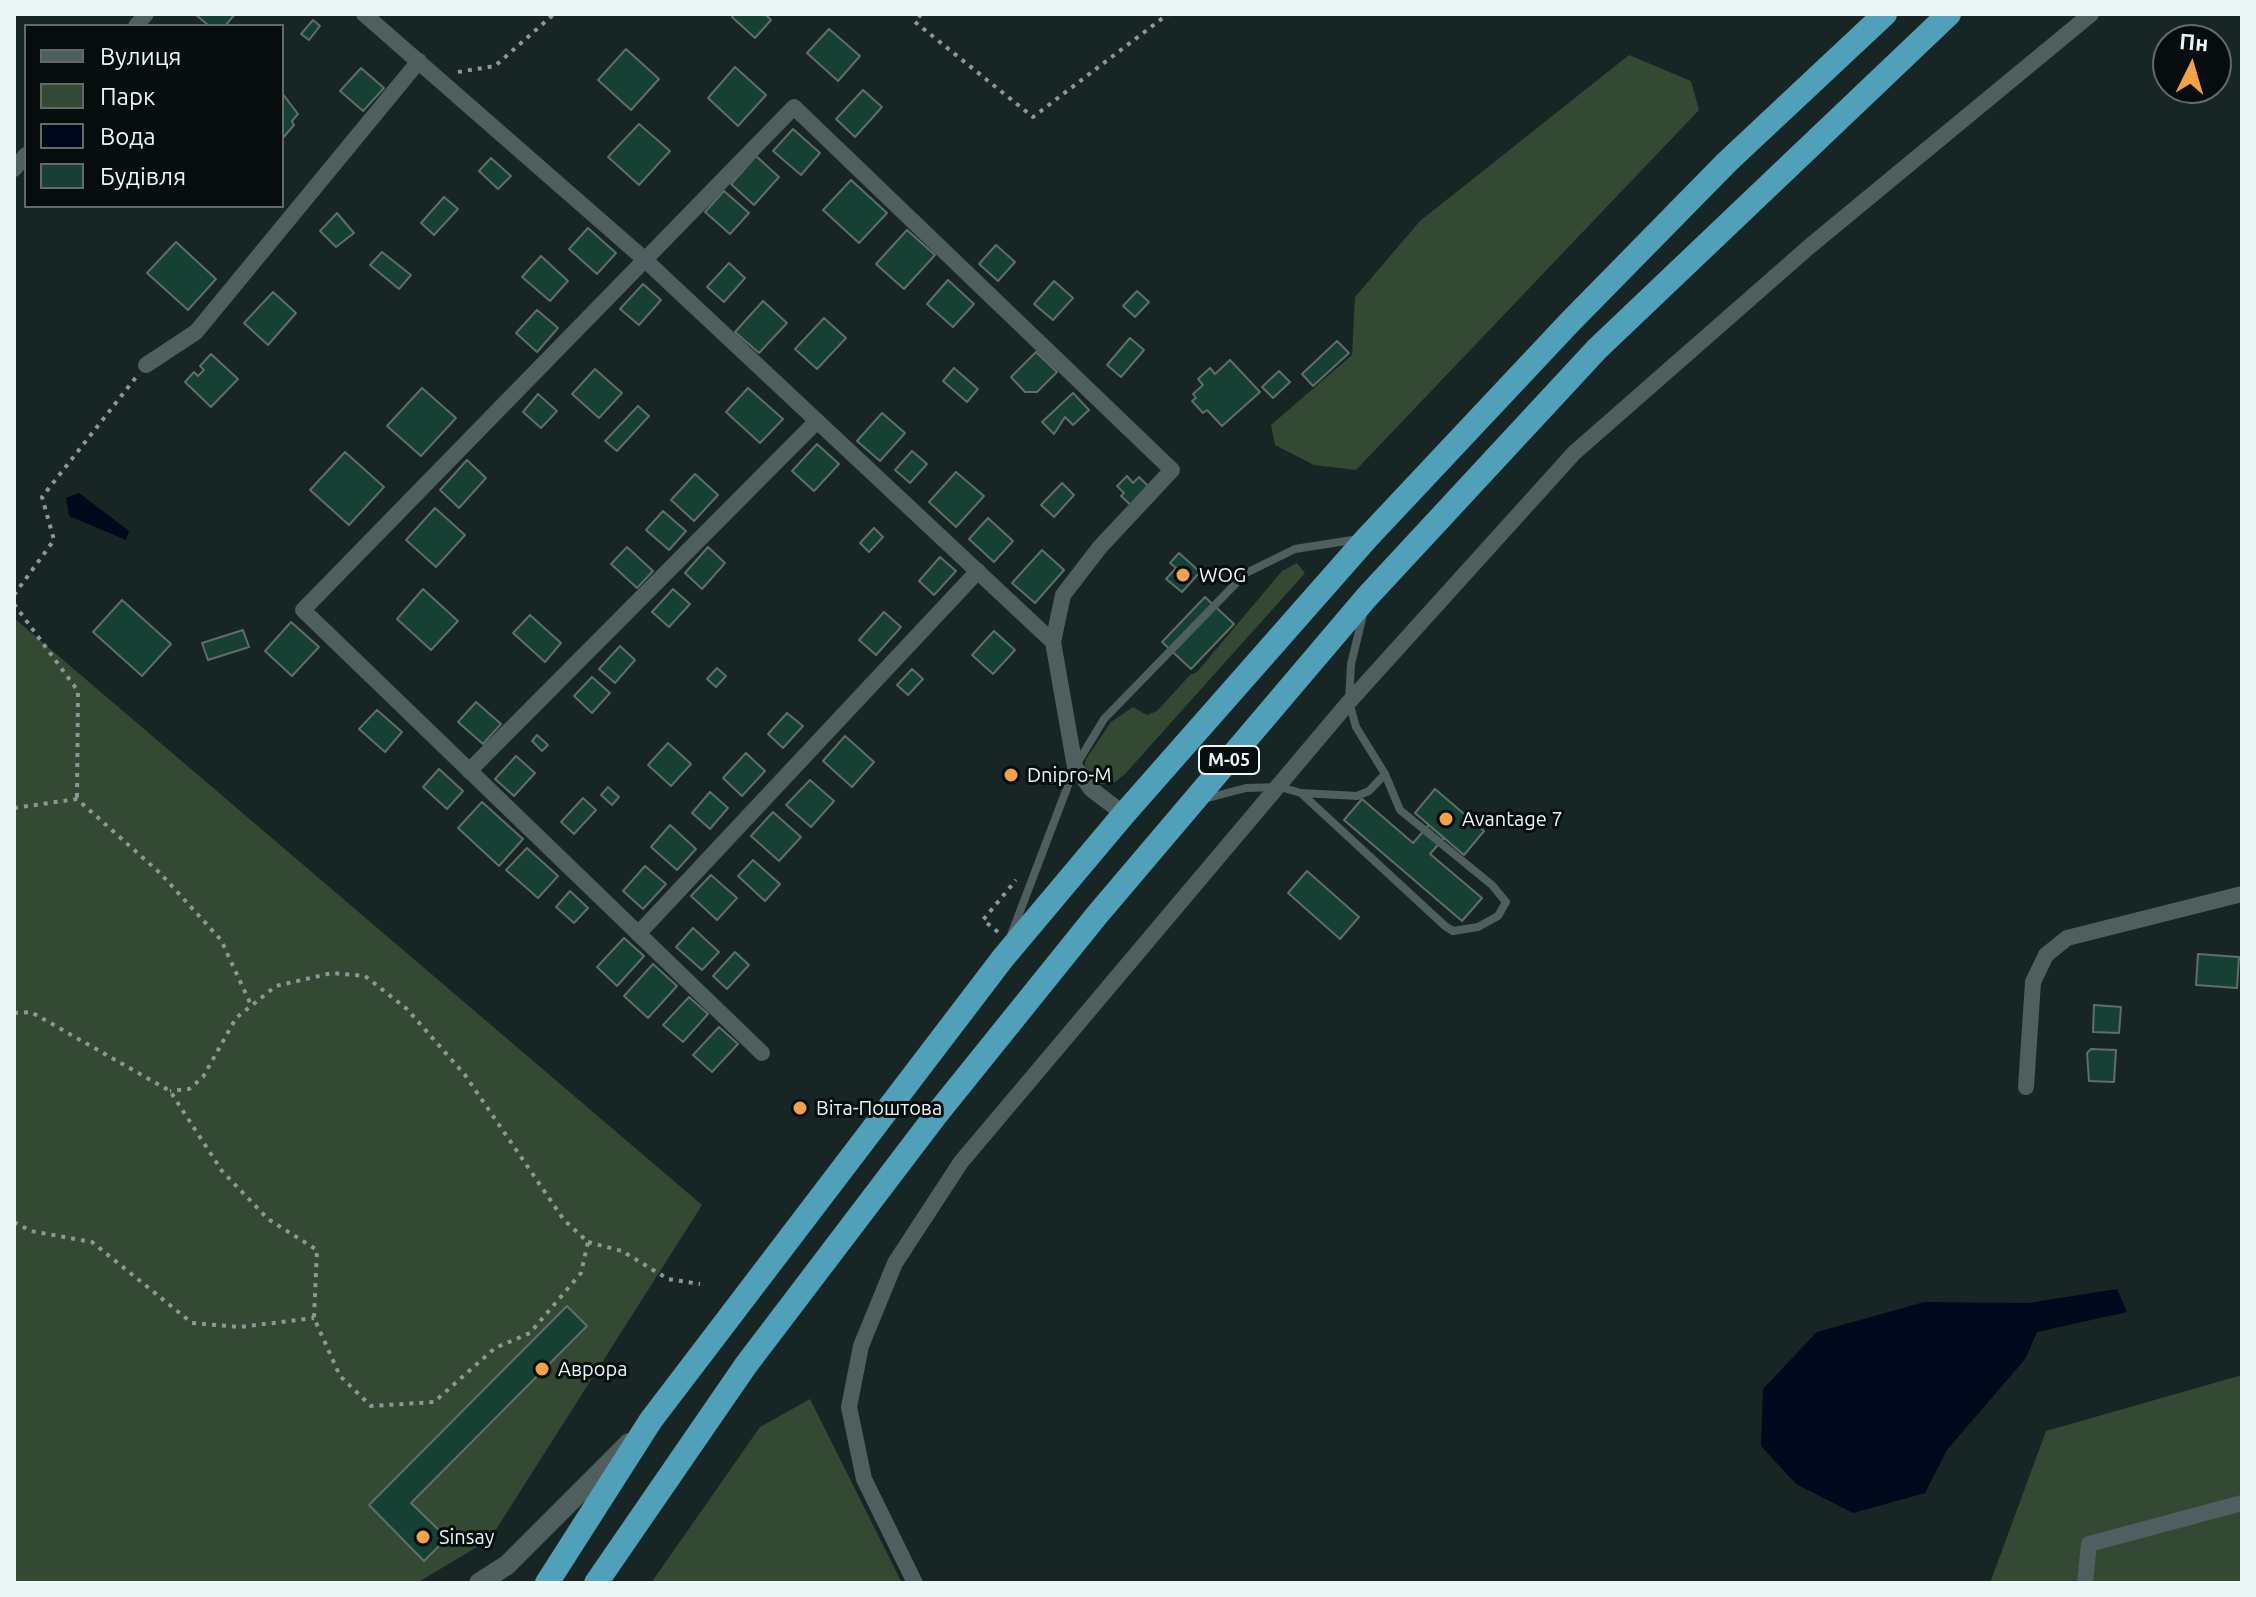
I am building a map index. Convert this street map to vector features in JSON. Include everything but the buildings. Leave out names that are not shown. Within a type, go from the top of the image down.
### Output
[{"type":"highway","name":"М-05","points":[[547,1583],[651,1420],[1003,958],[1124,814],[1367,538],[1547,346],[1727,162],[1885,14]]},
{"type":"highway","name":"М-05","points":[[596,1583],[746,1365],[917,1140],[1097,915],[1366,598],[1597,349],[1949,14]]},
{"type":"street","points":[[364,14],[643,258],[1053,642]]},
{"type":"street","points":[[915,1583],[864,1479],[849,1407],[861,1346],[895,1263],[961,1162],[1349,702],[1574,453],[1810,246],[2091,14]]},
{"type":"street","points":[[146,365],[196,332],[419,61]]},
{"type":"street","points":[[762,1053],[303,610],[643,258],[794,107],[1172,470],[1100,547],[1063,595],[1053,642],[1075,767],[1091,789],[1124,814]]},
{"type":"street","points":[[469,771],[817,421]]},
{"type":"street","points":[[638,934],[978,571]]},
{"type":"street","points":[[2026,1087],[2033,982],[2046,955],[2067,938],[2242,894]]},
{"type":"street","points":[[479,1583],[507,1565],[651,1420]]},
{"type":"street","points":[[2085,1583],[2089,1544],[2242,1503]]},
{"type":"lane","points":[[1003,958],[1075,767],[1104,719],[1246,573],[1295,549],[1367,538]]},
{"type":"lane","points":[[1301,793],[1453,931],[1478,927],[1498,916],[1506,902],[1492,885],[1400,810],[1385,774],[1356,727],[1349,702],[1351,664],[1366,598]]},
{"type":"lane","points":[[1193,802],[1246,788],[1280,787],[1301,793],[1357,796],[1369,791],[1385,774]]},
{"type":"path","points":[[436,76],[495,66],[554,14]]},
{"type":"path","points":[[921,14],[915,22],[1033,117],[1168,14]]},
{"type":"path","points":[[14,595],[54,540],[42,497],[146,365]]},
{"type":"path","points":[[14,604],[78,691],[77,799],[160,873],[221,940],[251,1005]]},
{"type":"path","points":[[14,808],[77,799]]},
{"type":"path","points":[[983,920],[1024,869]]},
{"type":"path","points":[[170,1091],[189,1089],[203,1077],[236,1018],[276,986],[332,973],[365,976],[407,1009],[465,1075],[564,1220],[588,1242],[622,1251],[668,1279],[700,1284]]},
{"type":"path","points":[[14,1013],[31,1012],[170,1091],[222,1171],[268,1219],[317,1250],[314,1318],[340,1376],[371,1406],[434,1402],[495,1348],[530,1333],[581,1273],[588,1242]]},
{"type":"path","points":[[14,1222],[31,1231],[92,1242],[192,1323],[240,1327],[314,1318]]},
{"type":"green space","points":[[1629,55],[1691,81],[1699,110],[1356,470],[1314,465],[1275,445],[1271,425],[1352,355],[1355,297],[1420,221]]},
{"type":"green space","points":[[1297,563],[1305,573],[1125,774],[1115,782],[1101,784],[1090,780],[1084,770],[1086,759],[1111,722],[1133,707],[1147,715],[1157,711],[1190,675],[1197,672],[1282,571]]},
{"type":"green space","points":[[14,618],[702,1205],[490,1539],[417,1583],[14,1583]]},
{"type":"green space","points":[[2242,1375],[2242,1583],[1990,1583],[2046,1431]]},
{"type":"green space","points":[[810,1399],[902,1583],[651,1583],[760,1427]]},
{"type":"water","points":[[79,493],[129,531],[126,540],[69,516],[66,498]]},
{"type":"water","points":[[2117,1289],[2127,1312],[2037,1332],[2026,1358],[1947,1450],[1925,1493],[1853,1513],[1796,1484],[1761,1446],[1763,1389],[1817,1332],[1924,1302],[2028,1303]]},
{"type":"place","name":"WOG","points":[[1183,575]]},
{"type":"place","name":"Dnipro-M","points":[[1011,775]]},
{"type":"place","name":"Avantage 7","points":[[1446,819]]},
{"type":"place","name":"Віта-Поштова","points":[[800,1108]]},
{"type":"place","name":"Аврора","points":[[542,1369]]},
{"type":"place","name":"Sinsay","points":[[423,1537]]}]
